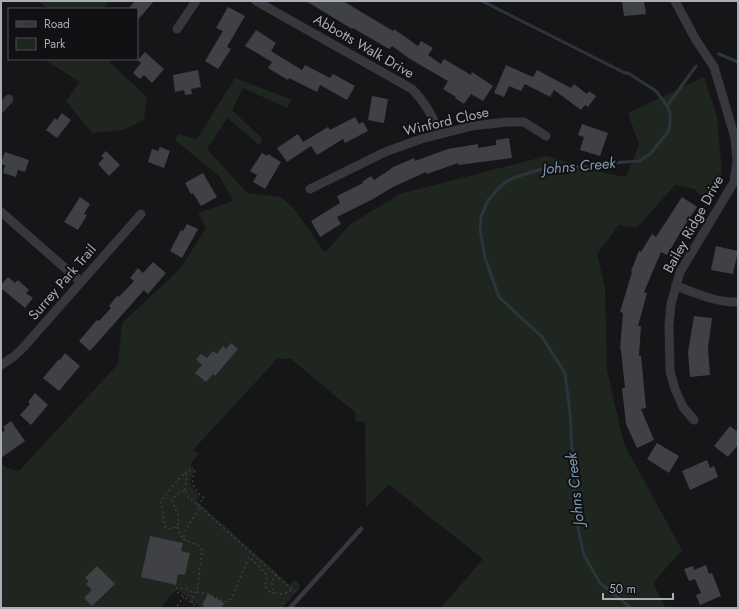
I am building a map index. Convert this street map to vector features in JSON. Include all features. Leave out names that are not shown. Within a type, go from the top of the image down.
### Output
[{"type":"street","points":[[177,29],[196,1]]},
{"type":"street","name":"Abbotts Walk Drive","points":[[256,1],[412,89],[422,99],[430,111],[440,134]]},
{"type":"street","name":"Bailey Ridge Drive","points":[[675,1],[696,40],[714,67],[735,138],[737,161],[734,182],[680,272],[671,304],[669,324],[670,371],[675,389],[683,407],[694,420]]},
{"type":"street","points":[[1,108],[9,99]]},
{"type":"street","name":"Winford Close","points":[[310,189],[385,152],[421,139],[472,126],[507,122],[524,122],[546,136]]},
{"type":"street","points":[[1,212],[81,282]]},
{"type":"street","name":"Surrey Park Trail","points":[[1,364],[13,357],[22,349],[141,214]]},
{"type":"street","points":[[676,286],[716,300],[738,302]]},
{"type":"lane","points":[[290,608],[361,528]]},
{"type":"path","points":[[177,527],[169,529],[166,527],[161,502],[162,498],[188,470],[195,472],[192,481],[193,487],[204,498],[198,505]]},
{"type":"path","points":[[185,473],[187,476],[185,490],[188,497],[295,591],[290,597]]},
{"type":"path","points":[[185,490],[177,494],[172,500],[179,518],[177,527],[181,536],[183,539],[200,546],[202,550],[197,592]]},
{"type":"path","points":[[183,539],[191,520],[200,507]]},
{"type":"path","points":[[199,608],[177,592],[177,588],[185,588],[193,593],[197,592],[209,594],[225,602],[231,599],[249,557],[267,576],[265,586],[272,594],[275,591]]},
{"type":"path","points":[[276,574],[271,583],[271,587],[275,591],[283,594],[292,589]]},
{"type":"path","points":[[192,603],[193,593]]},
{"type":"path","points":[[177,606],[184,597]]},
{"type":"path","points":[[280,608],[285,602]]},
{"type":"green space","points":[[38,1],[109,1],[105,8],[48,8]]},
{"type":"green space","points":[[46,60],[107,60],[147,97],[144,120],[123,130],[92,133],[66,101],[80,82]]},
{"type":"green space","points":[[704,77],[717,117],[722,174],[709,203],[694,189],[675,185],[637,228],[619,225],[597,254],[605,287],[607,370],[624,444],[682,550],[653,583],[666,608],[441,608],[483,559],[389,485],[366,507],[365,422],[355,421],[356,413],[291,359],[277,359],[192,451],[199,453],[190,465],[195,469],[190,481],[194,490],[200,496],[197,501],[290,585],[295,580],[300,585],[299,589],[282,608],[202,608],[177,590],[169,597],[161,608],[1,608],[1,463],[7,468],[19,471],[118,364],[122,323],[180,269],[206,228],[198,213],[233,201],[220,177],[175,140],[178,134],[197,139],[235,78],[292,100],[287,108],[243,88],[232,110],[262,138],[260,146],[227,118],[207,149],[247,193],[281,197],[295,210],[325,253],[349,225],[400,194],[546,156],[608,174],[626,177],[639,145],[628,113]]},
{"type":"building","points":[[135,1],[154,1],[138,20],[138,8],[129,8]]},
{"type":"building","points":[[306,1],[343,1],[393,31],[394,29],[418,46],[421,41],[433,48],[428,55],[441,64],[444,59],[471,75],[472,72],[493,86],[483,101],[471,94],[464,104],[443,89],[448,81],[410,59],[392,46],[389,49],[353,28],[352,29]]},
{"type":"building","points":[[622,1],[644,1],[646,14],[624,16]]},
{"type":"building","points":[[228,7],[245,16],[227,47],[231,49],[218,69],[205,61],[223,31],[216,28]]},
{"type":"building","points":[[256,30],[276,43],[271,51],[302,70],[305,65],[330,78],[333,74],[355,86],[347,100],[320,85],[317,92],[289,78],[288,80],[268,68],[272,62],[245,46]]},
{"type":"building","points":[[145,52],[164,69],[152,83],[144,75],[140,79],[133,73],[141,63],[138,60]]},
{"type":"building","points":[[506,65],[533,77],[537,70],[571,88],[574,84],[587,94],[589,91],[596,96],[588,107],[585,105],[581,110],[554,90],[550,97],[525,84],[521,91],[509,86],[504,97],[494,93]]},
{"type":"building","points":[[198,70],[201,87],[191,89],[192,94],[185,95],[184,90],[175,92],[173,75]]},
{"type":"building","points":[[372,96],[388,99],[384,123],[368,120]]},
{"type":"building","points":[[62,113],[71,120],[57,138],[46,130],[55,118],[57,120]]},
{"type":"building","points":[[355,117],[359,124],[363,122],[368,131],[345,143],[343,139],[317,155],[311,146],[287,162],[277,148],[298,134],[303,142],[328,127],[330,130]]},
{"type":"building","points":[[582,124],[608,133],[600,156],[580,150],[584,137],[578,135]]},
{"type":"building","points":[[509,138],[512,158],[458,165],[458,163],[427,174],[426,172],[393,187],[337,217],[341,224],[320,237],[311,221],[340,203],[337,196],[363,183],[362,182],[371,176],[374,180],[391,168],[414,158],[415,161],[448,149],[478,144],[478,148],[496,145],[496,140]]},
{"type":"building","points":[[160,147],[170,151],[164,168],[148,162],[152,149],[158,151]]},
{"type":"building","points":[[106,151],[120,165],[109,176],[98,164],[104,158],[101,156]]},
{"type":"building","points":[[5,152],[29,160],[25,172],[18,170],[16,177],[3,173],[5,165],[1,164],[1,162]]},
{"type":"building","points":[[262,153],[267,156],[268,154],[281,162],[265,189],[253,182],[257,175],[250,171]]},
{"type":"building","points":[[203,173],[217,197],[201,206],[193,193],[191,194],[185,183]]},
{"type":"building","points":[[80,197],[90,204],[84,214],[87,215],[78,230],[64,222]]},
{"type":"building","points":[[682,197],[697,207],[667,255],[661,252],[644,292],[647,293],[638,326],[641,326],[639,356],[641,356],[646,408],[641,409],[654,440],[637,448],[626,424],[622,388],[625,388],[620,350],[623,313],[620,312],[632,272],[631,271],[639,251],[641,252],[652,234],[656,237]]},
{"type":"building","points":[[187,224],[198,229],[182,258],[170,251],[181,230],[183,231]]},
{"type":"building","points":[[716,246],[738,251],[733,274],[711,270]]},
{"type":"building","points":[[153,262],[166,273],[148,294],[144,290],[90,351],[79,341],[97,320],[99,321],[111,308],[109,306],[118,295],[119,297],[134,281],[130,278],[138,268],[143,273]]},
{"type":"building","points":[[8,277],[15,283],[18,280],[29,290],[26,293],[33,298],[25,308],[1,288],[1,285]]},
{"type":"building","points":[[694,316],[712,318],[708,348],[710,375],[690,377],[688,352]]},
{"type":"building","points":[[231,343],[238,349],[215,376],[213,374],[206,382],[195,373],[202,365],[196,359],[201,354],[207,358],[213,351],[217,354],[223,346],[226,349]]},
{"type":"building","points":[[65,353],[80,366],[59,391],[43,378]]},
{"type":"building","points":[[35,393],[48,405],[31,425],[20,415],[30,404],[28,402]]},
{"type":"building","points":[[11,421],[25,441],[1,458],[1,433],[5,430],[3,427]]},
{"type":"building","points":[[730,426],[738,432],[738,445],[728,457],[714,446]]},
{"type":"building","points":[[657,443],[679,456],[669,473],[647,459]]},
{"type":"building","points":[[707,460],[710,468],[714,466],[718,477],[690,490],[682,471]]},
{"type":"building","points":[[150,536],[183,543],[181,551],[190,553],[185,575],[178,574],[176,585],[141,577]]},
{"type":"building","points":[[706,565],[709,574],[712,573],[721,596],[700,605],[696,595],[701,593],[695,579],[689,581],[684,569],[693,566],[694,570]]},
{"type":"building","points":[[97,566],[115,584],[92,606],[84,598],[92,590],[86,584],[89,581],[85,578]]},
{"type":"building","points":[[208,594],[224,603],[221,608],[207,608],[202,605]]},
{"type":"waterway","name":"Johns Creek","points":[[482,1],[625,73],[628,73],[656,91],[670,112],[668,132],[650,154],[639,161],[612,163],[597,166],[545,168],[509,180],[488,200],[481,217],[480,229],[485,258],[499,297],[542,337],[565,373],[570,413],[576,519],[584,555],[600,583],[631,608]]},
{"type":"waterway","points":[[719,54],[738,62]]},
{"type":"waterway","points":[[667,106],[696,66]]}]
